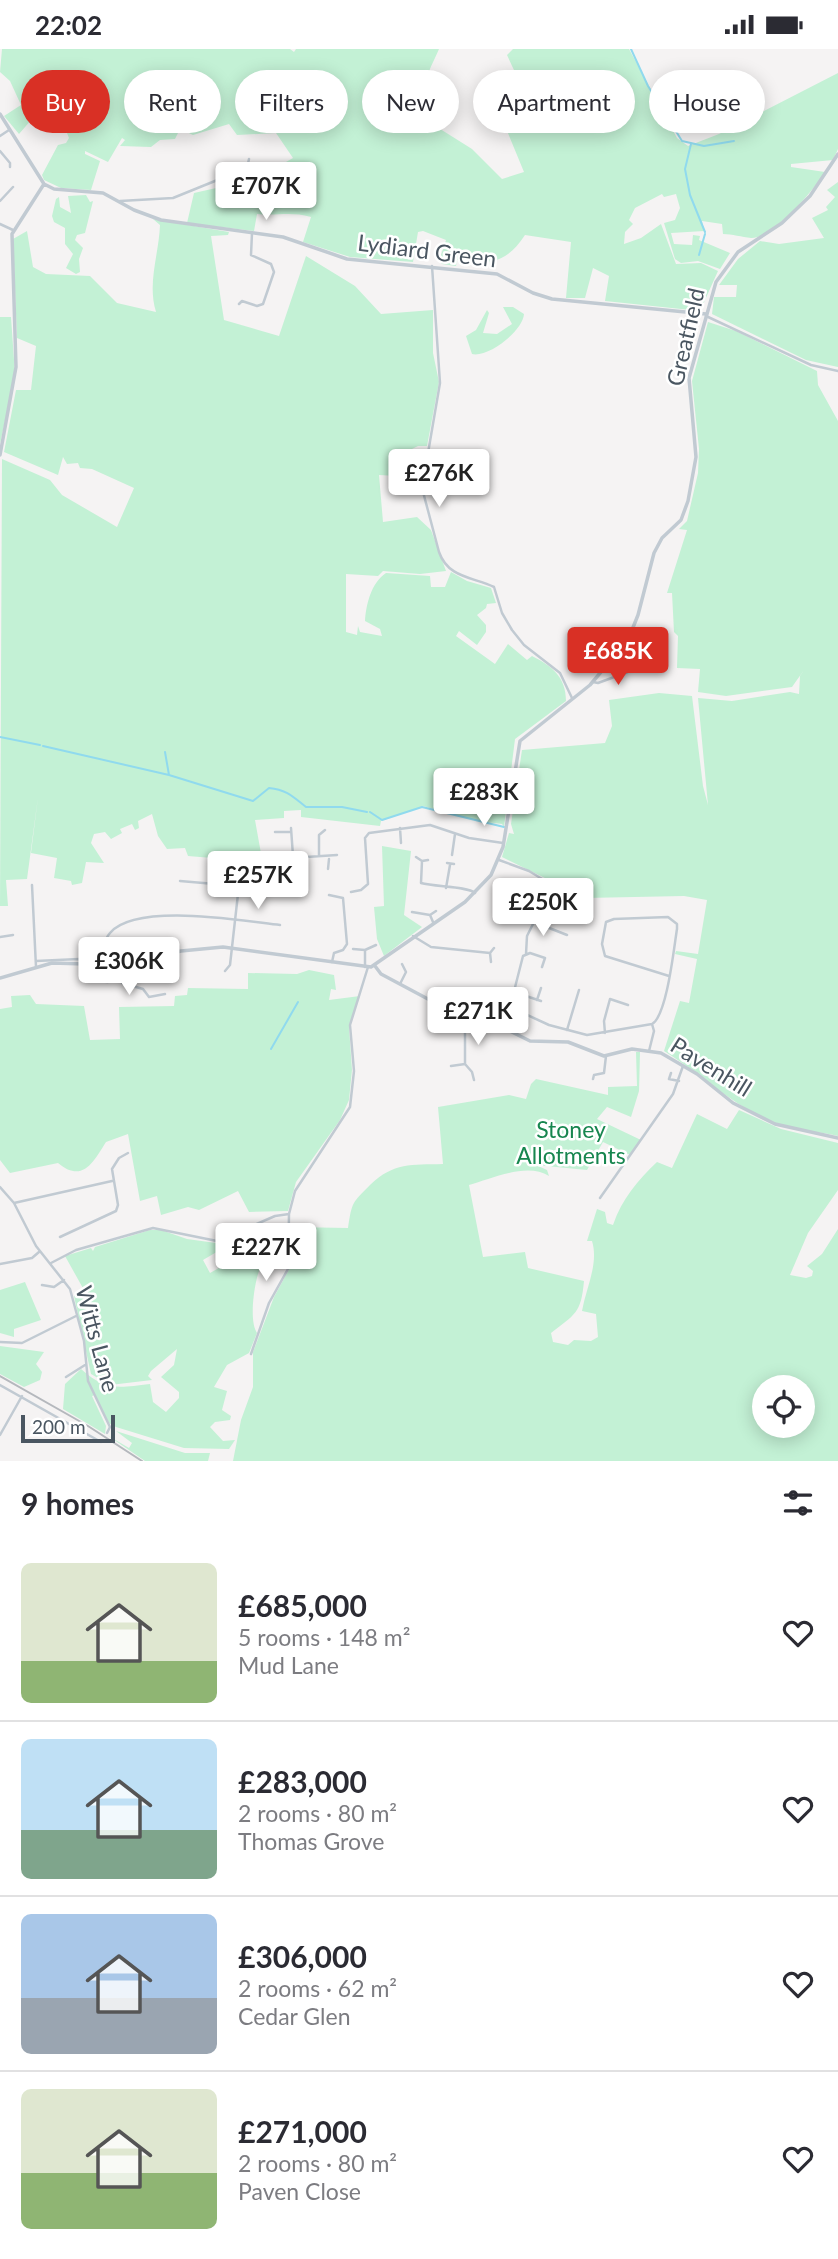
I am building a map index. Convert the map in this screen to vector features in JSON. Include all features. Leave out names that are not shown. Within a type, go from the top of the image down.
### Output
[{"type":"street","points":[[0,114],[44,184],[13,230],[12,317],[16,370],[0,455]]},
{"type":"street","points":[[0,136],[11,128]]},
{"type":"street","points":[[0,151],[10,163],[10,167]]},
{"type":"street","name":"Greatfield","points":[[499,860],[520,741],[593,681],[623,647],[640,607],[654,553],[660,541],[682,518],[690,493],[696,453],[689,383],[716,282],[730,260],[794,213],[825,178],[838,154]]},
{"type":"street","points":[[119,202],[125,198],[147,200],[177,197],[247,168],[249,159]]},
{"type":"street","name":"Lydiard Green","points":[[44,184],[66,192],[102,193],[161,220],[288,239],[347,259],[500,275],[530,292],[548,298],[706,315]]},
{"type":"street","points":[[0,201],[13,187]]},
{"type":"street","points":[[0,224],[13,230]]},
{"type":"street","points":[[241,301],[256,306],[263,304],[275,266],[251,255],[252,233]]},
{"type":"street","points":[[432,266],[440,383],[422,488],[439,552],[443,562],[456,573],[494,587],[502,614],[512,630],[524,645],[560,673],[572,698]]},
{"type":"street","points":[[706,315],[811,365],[838,371]]},
{"type":"street","points":[[593,681],[598,683],[644,666]]},
{"type":"street","points":[[351,892],[368,884],[366,835],[430,825],[455,834],[503,843]]},
{"type":"street","points":[[400,828],[401,843]]},
{"type":"street","points":[[275,832],[291,830],[293,857]]},
{"type":"street","points":[[318,857],[319,835],[325,830]]},
{"type":"street","points":[[452,855],[455,834]]},
{"type":"street","points":[[180,881],[238,886],[253,874],[275,870],[293,857],[337,855]]},
{"type":"street","points":[[328,869],[329,857]]},
{"type":"street","points":[[416,857],[422,861],[428,860]]},
{"type":"street","points":[[0,978],[59,962],[91,966],[118,965],[181,951],[231,947],[375,966],[475,893],[491,875],[499,860],[529,871],[570,897],[571,910]]},
{"type":"street","points":[[419,889],[422,861]]},
{"type":"street","points":[[446,888],[450,864]]},
{"type":"street","points":[[275,870],[295,883]]},
{"type":"street","points":[[421,883],[446,888],[468,888],[475,893]]},
{"type":"street","points":[[32,885],[36,967]]},
{"type":"street","points":[[228,970],[238,886]]},
{"type":"street","points":[[329,895],[343,898],[347,944],[334,953],[332,962]]},
{"type":"street","points":[[335,895],[335,902]]},
{"type":"street","points":[[412,912],[429,915],[436,911]]},
{"type":"street","points":[[510,911],[522,913],[534,922],[565,934]]},
{"type":"street","points":[[105,966],[106,939],[120,925],[176,915],[280,925]]},
{"type":"street","points":[[429,915],[433,922]]},
{"type":"street","points":[[510,1007],[567,1030],[587,1035],[652,1024],[660,1015],[668,977],[678,927],[675,920],[614,919],[606,922],[602,944],[605,955],[668,977]]},
{"type":"street","points":[[499,1025],[510,1007],[521,961],[526,954],[527,936],[534,922]]},
{"type":"street","points":[[0,937],[13,935]]},
{"type":"street","points":[[413,936],[431,947],[490,953]]},
{"type":"street","points":[[353,950],[365,950],[376,945]]},
{"type":"street","points":[[491,962],[490,953],[494,948]]},
{"type":"street","points":[[251,1354],[269,1303],[288,1269],[289,1214],[301,1177],[350,1107],[354,1071],[350,1025],[367,967],[365,950]]},
{"type":"street","points":[[526,954],[545,958],[542,967]]},
{"type":"street","points":[[36,961],[78,959],[82,965]]},
{"type":"street","points":[[400,984],[406,972],[405,964]]},
{"type":"street","points":[[118,965],[120,981],[143,989],[149,997],[165,994]]},
{"type":"street","points":[[91,966],[94,981],[108,982]]},
{"type":"street","name":"Pavenhill","points":[[375,966],[378,972],[441,1006],[499,1025],[530,1041],[568,1042],[607,1056],[631,1049],[666,1055],[733,1103],[775,1124],[838,1138]]},
{"type":"street","points":[[514,992],[539,1001],[541,988]]},
{"type":"street","points":[[567,1030],[579,990]]},
{"type":"street","points":[[605,997],[628,1005]]},
{"type":"street","points":[[604,1033],[610,999]]},
{"type":"street","points":[[465,1013],[465,1064],[471,1070],[474,1080]]},
{"type":"street","points":[[649,1051],[654,1031],[652,1024]]},
{"type":"street","points":[[593,1079],[594,1075],[602,1077],[607,1056]]},
{"type":"street","points":[[452,1066],[465,1064]]},
{"type":"street","points":[[600,1198],[618,1176],[679,1081],[683,1066]]},
{"type":"street","points":[[671,1073],[669,1079],[679,1081]]},
{"type":"street","points":[[60,1237],[115,1212],[118,1205],[112,1181],[113,1164],[128,1153]]},
{"type":"street","points":[[14,1203],[112,1181]]},
{"type":"street","name":"Witts Lane","points":[[0,1187],[14,1203],[40,1251],[65,1280],[84,1341],[89,1386],[110,1427],[107,1433]]},
{"type":"street","points":[[51,1263],[68,1253],[153,1228],[217,1241],[275,1216],[289,1214]]},
{"type":"street","points":[[0,1264],[34,1257],[40,1251]]},
{"type":"street","points":[[42,1285],[47,1288],[54,1287],[65,1280]]},
{"type":"street","points":[[0,1342],[22,1343],[76,1316]]},
{"type":"street","points":[[66,1377],[85,1365]]},
{"type":"street","points":[[0,1385],[101,1442]]},
{"type":"street","points":[[1,1436],[22,1396]]},
{"type":"street","points":[[74,1433],[77,1427]]},
{"type":"green space","points":[[2,49],[290,49],[294,52],[296,49],[439,49],[430,70],[362,70],[362,133],[447,133],[472,149],[502,179],[524,172],[508,133],[635,133],[635,70],[514,70],[507,55],[513,49],[629,49],[649,86],[649,133],[674,133],[688,146],[721,133],[765,133],[765,110],[838,73],[838,149],[833,160],[791,164],[791,167],[825,172],[792,212],[770,231],[751,238],[723,234],[722,224],[702,221],[704,231],[671,233],[674,244],[692,245],[693,235],[700,236],[699,240],[730,253],[720,269],[698,261],[681,263],[675,259],[664,223],[675,220],[680,208],[676,194],[664,197],[662,194],[635,208],[629,220],[633,224],[625,232],[624,244],[641,238],[661,224],[676,264],[701,263],[718,271],[700,311],[605,301],[609,276],[593,268],[585,298],[566,298],[571,242],[525,235],[504,257],[488,262],[457,260],[456,266],[439,261],[446,240],[423,231],[418,232],[413,262],[350,257],[303,242],[311,217],[304,215],[257,214],[254,231],[187,223],[194,193],[256,179],[293,158],[276,133],[348,133],[348,70],[235,70],[235,132],[229,124],[221,126],[221,70],[124,70],[124,133],[178,133],[175,139],[160,140],[151,147],[120,146],[125,140],[122,138],[108,162],[85,151],[85,154],[100,161],[91,190],[61,188],[44,180],[42,175],[58,145],[66,143],[69,138],[67,133],[110,133],[110,70],[21,70],[21,105],[10,81],[0,72]]},
{"type":"green space","points":[[21,105],[19,134],[4,116]]},
{"type":"green space","points":[[236,133],[276,133],[237,135]]},
{"type":"green space","points":[[838,182],[838,367],[806,360],[712,314],[714,297],[736,297],[737,285],[719,285],[738,259],[760,241],[779,244],[824,238],[812,218],[828,210],[826,207],[835,197],[827,190]]},
{"type":"green space","points":[[86,195],[90,202],[93,201],[85,233],[77,235],[75,240],[83,248],[79,259],[80,272],[76,274],[66,268],[73,254],[65,244],[65,228],[54,222],[52,216],[56,199],[59,197],[60,207],[71,213],[68,196]]},
{"type":"green space","points":[[153,219],[229,232],[228,235],[211,236],[224,320],[279,336],[306,256],[355,286],[381,314],[433,310],[433,353],[439,382],[427,446],[418,446],[400,455],[397,476],[379,475],[383,522],[417,517],[431,530],[446,571],[420,574],[383,571],[378,576],[346,574],[346,632],[357,635],[358,626],[360,632],[382,636],[380,629],[365,621],[373,588],[386,573],[430,576],[431,587],[445,587],[451,572],[467,581],[491,588],[496,603],[487,604],[477,615],[486,625],[486,632],[477,645],[459,631],[456,636],[495,664],[508,644],[527,660],[532,656],[539,660],[552,668],[561,679],[566,701],[515,739],[504,827],[502,824],[477,821],[423,806],[381,821],[380,826],[301,817],[301,810],[284,811],[284,818],[255,820],[262,859],[248,861],[188,856],[185,848],[167,849],[158,836],[152,814],[138,821],[139,828],[135,830],[132,824],[120,829],[122,833],[111,839],[105,832],[94,834],[91,843],[104,863],[86,862],[82,883],[72,885],[71,881],[54,878],[57,858],[31,853],[38,797],[27,879],[6,880],[8,906],[0,906],[2,459],[50,480],[62,495],[117,527],[134,488],[92,469],[80,468],[78,463],[67,464],[63,457],[58,475],[4,452],[16,390],[31,390],[36,346],[17,338],[13,239],[27,231],[33,267],[46,274],[90,276],[117,303],[156,312],[153,279],[160,225]]},
{"type":"green space","points":[[503,307],[513,307],[524,314],[518,328],[495,348],[472,354],[466,336],[476,330],[487,310],[489,313],[483,333],[497,334],[512,324]]},
{"type":"green space","points":[[0,317],[11,317],[15,374],[0,444]]},
{"type":"green space","points":[[708,322],[736,331],[817,371],[818,385],[838,421],[838,1136],[791,1128],[768,1120],[737,1103],[664,1051],[680,1001],[689,1003],[697,959],[675,954],[676,951],[698,954],[707,900],[684,896],[585,898],[566,894],[549,880],[502,857],[509,833],[514,834],[511,824],[522,750],[605,743],[612,726],[609,700],[659,693],[692,696],[703,786],[708,805],[698,698],[732,701],[790,692],[799,694],[800,676],[804,670],[792,687],[726,696],[698,692],[700,669],[677,668],[678,636],[674,632],[672,593],[667,593],[687,530],[679,529],[687,521],[698,473],[699,449],[692,381]]},
{"type":"green space","points":[[382,846],[411,851],[404,915],[422,927],[384,956],[377,939],[374,907],[384,906]]},
{"type":"green space","points":[[309,970],[334,975],[336,990],[331,989],[329,1000],[360,996],[349,1027],[352,1070],[349,1100],[340,1120],[296,1182],[288,1211],[249,1212],[238,1191],[199,1210],[188,1207],[161,1215],[157,1196],[140,1201],[128,1134],[106,1142],[92,1163],[81,1171],[67,1169],[58,1163],[10,1173],[0,1160],[0,1009],[12,1007],[11,996],[30,995],[36,1004],[84,1006],[90,1040],[120,1039],[119,1007],[174,1006],[175,996],[187,995],[188,988],[248,989],[248,973],[297,974]]},
{"type":"green space","name":"Stoney Allotments","points":[[636,1052],[640,1052],[639,1091],[631,1117],[607,1107],[597,1119],[641,1140],[630,1155],[603,1142],[587,1170],[536,1165],[547,1170],[549,1176],[540,1172],[520,1171],[469,1185],[483,1257],[525,1252],[528,1268],[584,1281],[579,1307],[551,1333],[553,1342],[568,1345],[574,1340],[591,1341],[598,1337],[596,1314],[582,1311],[594,1258],[592,1241],[587,1241],[597,1209],[605,1212],[607,1223],[613,1225],[631,1191],[657,1162],[672,1168],[697,1114],[727,1129],[739,1110],[781,1129],[838,1143],[838,1190],[808,1233],[790,1275],[806,1278],[812,1276],[813,1271],[807,1266],[822,1254],[838,1229],[838,1461],[233,1461],[241,1420],[253,1387],[253,1352],[274,1297],[292,1264],[292,1227],[348,1228],[356,1200],[387,1172],[404,1166],[443,1164],[438,1107],[509,1095],[526,1099],[531,1084],[536,1079],[608,1095],[608,1087],[637,1086]]},
{"type":"green space","points":[[150,1230],[161,1230],[187,1239],[216,1243],[220,1250],[203,1260],[210,1273],[240,1256],[232,1238],[237,1236],[248,1256],[267,1246],[269,1251],[269,1258],[260,1270],[255,1287],[253,1312],[257,1333],[249,1353],[227,1365],[214,1387],[227,1391],[222,1410],[231,1416],[230,1420],[215,1422],[210,1427],[223,1441],[235,1440],[229,1449],[184,1448],[116,1427],[109,1423],[95,1395],[92,1396],[106,1426],[105,1434],[63,1409],[65,1384],[81,1369],[98,1381],[112,1386],[150,1384],[153,1402],[166,1412],[179,1398],[179,1392],[161,1377],[174,1365],[177,1349],[151,1371],[148,1376],[152,1380],[110,1385],[91,1374],[74,1296],[84,1290],[65,1256],[91,1248],[93,1251],[95,1247]]},
{"type":"green space","points":[[25,1282],[41,1320],[14,1329],[14,1337],[0,1333],[0,1290]]},
{"type":"green space","points":[[0,1346],[44,1352],[36,1364],[42,1372],[40,1380],[24,1387],[0,1374]]},
{"type":"green space","points":[[116,1431],[185,1453],[210,1453],[208,1461],[145,1461],[107,1435],[129,1448],[132,1443]]},
{"type":"waterway","points":[[631,49],[648,86],[682,141],[704,146],[734,141]]},
{"type":"waterway","points":[[691,144],[685,169],[690,195],[705,232]]},
{"type":"waterway","points":[[699,255],[705,234]]},
{"type":"waterway","points":[[0,737],[40,745]]},
{"type":"waterway","points":[[43,746],[169,775],[165,752]]},
{"type":"waterway","points":[[169,775],[253,801],[269,788],[285,792],[306,807],[342,807],[367,812]]},
{"type":"waterway","points":[[370,812],[382,820],[422,807],[504,827]]},
{"type":"waterway","points":[[271,1049],[298,1002]]},
{"type":"railway","points":[[0,1376],[88,1426],[142,1461]]}]
